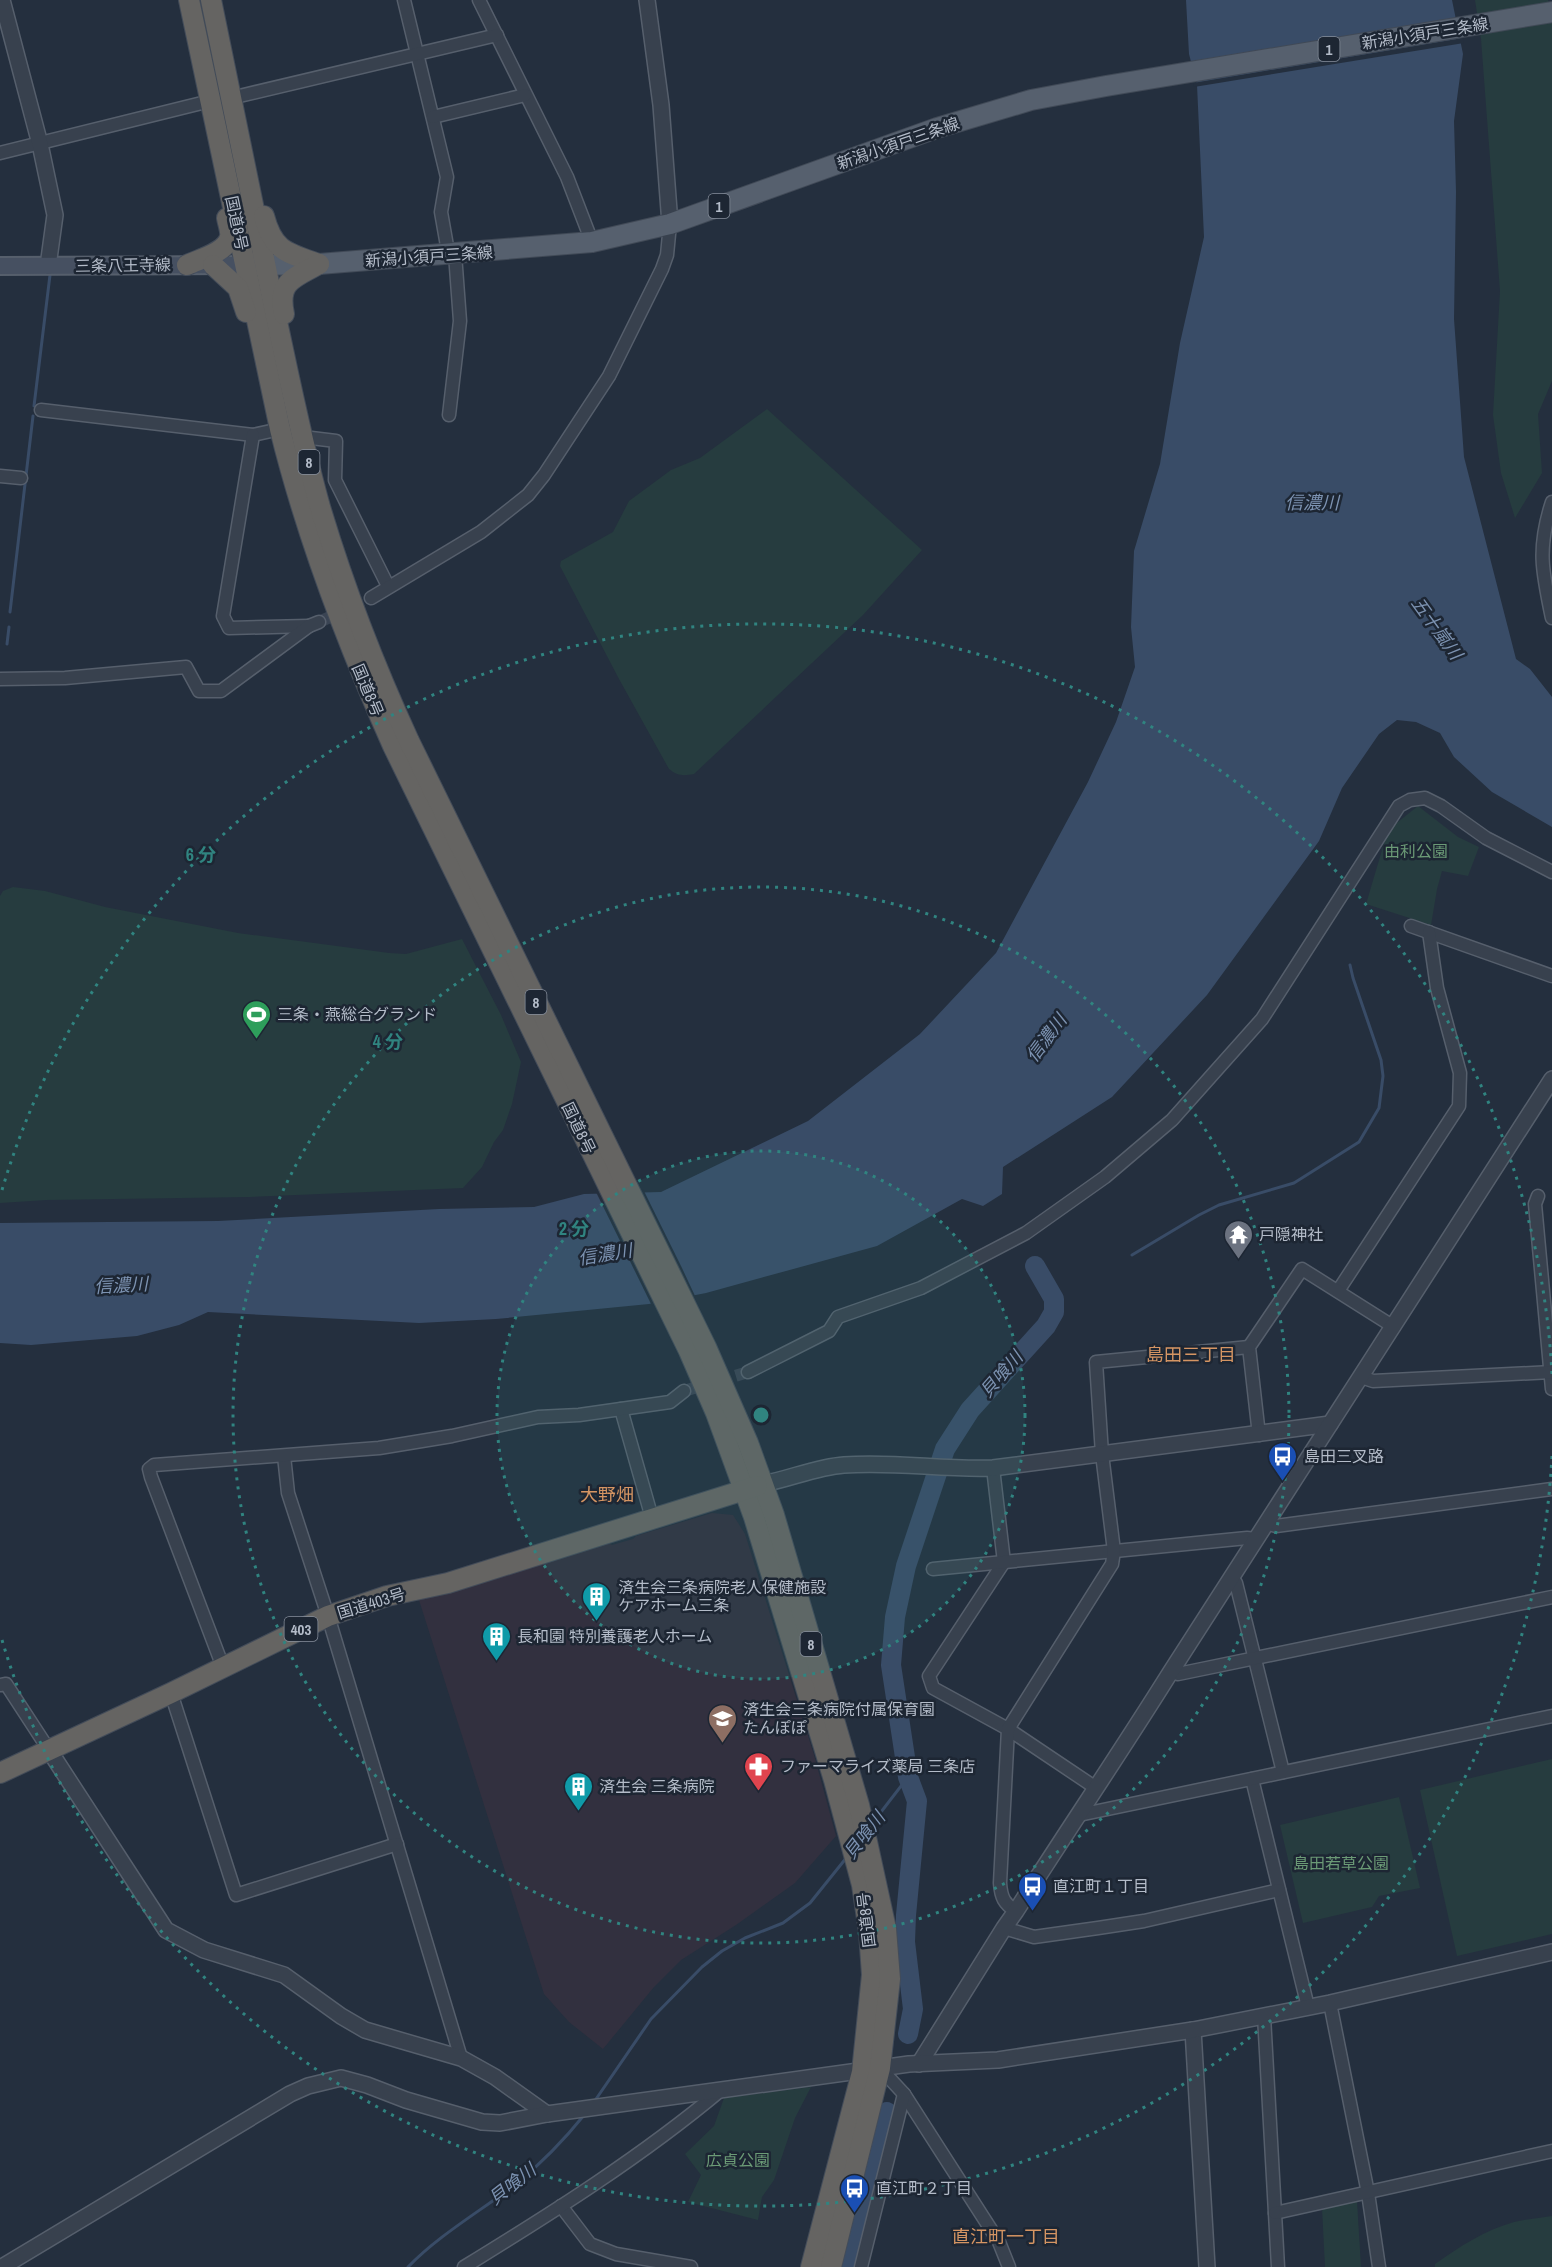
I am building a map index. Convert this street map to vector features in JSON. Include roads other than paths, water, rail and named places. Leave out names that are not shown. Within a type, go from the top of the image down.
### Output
[{"type":"highway","name":"国道8号","points":[[189,0],[221,147],[288,375],[320,506],[349,595],[364,660]]},
{"type":"highway","name":"国道8号","points":[[211,0],[245,167],[265,354],[290,469],[329,591],[364,660],[411,786],[697,1349],[716,1413],[753,1487],[834,1780],[851,1810],[869,1880],[872,1975],[871,2070],[831,2267]]},
{"type":"highway","points":[[186,265],[214,253],[230,238],[219,183],[221,147]]},
{"type":"highway","points":[[245,167],[256,184],[269,234],[279,246],[289,253],[319,264]]},
{"type":"highway","points":[[288,375],[293,358],[281,295],[290,281],[319,264]]},
{"type":"highway","points":[[213,266],[238,288],[254,343],[265,354]]},
{"type":"highway","name":"国道403号","points":[[0,1773],[328,1616],[387,1596],[448,1583],[753,1487]]},
{"type":"highway","name":"国道8号","points":[[811,2267],[871,2070]]},
{"type":"main road","name":"新潟小須戸三条線","points":[[256,265],[319,264],[592,242],[670,224],[958,121],[1031,100],[1552,12]]},
{"type":"main road","name":"三条八王寺線","points":[[0,266],[256,265]]},
{"type":"street","points":[[2,0],[40,144],[55,215],[48,266]]},
{"type":"street","points":[[404,0],[447,177],[441,212],[447,246],[454,254],[460,321],[449,415]]},
{"type":"street","points":[[479,0],[567,177],[592,242]]},
{"type":"street","points":[[371,598],[481,532],[507,514],[528,495],[544,475],[614,367],[662,269],[667,255],[670,224],[661,105],[646,0]]},
{"type":"street","points":[[231,98],[496,35]]},
{"type":"street","points":[[433,117],[525,95]]},
{"type":"street","points":[[0,153],[210,101]]},
{"type":"street","points":[[41,410],[253,435],[280,429]]},
{"type":"street","points":[[0,679],[65,678],[186,667],[199,691],[221,691],[314,624],[229,628],[223,616],[253,435]]},
{"type":"street","points":[[303,437],[336,441],[335,480],[388,586]]},
{"type":"street","points":[[0,476],[21,478]]},
{"type":"street","points":[[1552,502],[1543,532],[1541,550],[1542,570],[1552,618]]},
{"type":"street","points":[[748,1372],[829,1331],[838,1317],[921,1288],[1026,1233],[1105,1177],[1172,1120],[1262,1019],[1399,806],[1410,800],[1425,798],[1442,806],[1486,838],[1552,872]]},
{"type":"street","points":[[1411,926],[1552,976]]},
{"type":"street","points":[[1338,1291],[1459,1106],[1460,1073],[1437,988],[1429,932]]},
{"type":"street","points":[[920,2064],[1004,1928],[1394,1327],[1552,1078]]},
{"type":"street","points":[[1538,1196],[1535,1204],[1552,1389]]},
{"type":"street","points":[[1259,1435],[1249,1347],[1302,1269],[1394,1327]]},
{"type":"street","points":[[1016,1911],[1007,1906],[1001,1895],[1000,1883],[1008,1729],[1113,1564],[1114,1551],[1102,1454],[1096,1362],[1249,1347]]},
{"type":"street","points":[[1361,1377],[1373,1382],[1551,1372]]},
{"type":"street","points":[[223,1666],[149,1469],[154,1465],[379,1448],[452,1436],[538,1417],[579,1415],[670,1402],[684,1391]]},
{"type":"street","points":[[621,1409],[652,1518]]},
{"type":"street","points":[[753,1487],[842,1465],[887,1462],[960,1469],[993,1468],[1259,1435],[1329,1424]]},
{"type":"street","points":[[284,1456],[288,1493],[398,1844],[461,2058]]},
{"type":"street","points":[[993,1468],[1004,1562],[929,1676],[933,1688],[1008,1729],[1096,1788]]},
{"type":"street","points":[[1266,1523],[1276,1526],[1552,1488]]},
{"type":"street","points":[[933,1569],[1246,1538],[1256,1539]]},
{"type":"street","points":[[1231,1576],[1236,1583],[1283,1772]]},
{"type":"street","points":[[1171,1672],[1178,1674],[1552,1597]]},
{"type":"street","points":[[0,1685],[6,1684],[166,1930],[204,1950],[284,1975],[341,2016],[365,2030],[461,2058],[495,2077],[549,2114]]},
{"type":"street","points":[[171,1693],[237,1895],[398,1844]]},
{"type":"street","points":[[1078,1815],[1552,1716]]},
{"type":"street","points":[[1252,1779],[1308,2007]]},
{"type":"street","points":[[1004,1928],[1034,1937],[1144,1921],[1279,1890]]},
{"type":"street","points":[[2,2267],[276,2102],[308,2086],[341,2078],[482,2122],[500,2123],[632,2102],[871,2070],[920,2064],[998,2060],[1193,2030],[1308,2007],[1552,1952]]},
{"type":"street","points":[[1329,2002],[1368,2193],[1379,2267]]},
{"type":"street","points":[[1264,2016],[1278,2267]]},
{"type":"street","points":[[1193,2030],[1207,2267]]},
{"type":"street","points":[[871,2070],[904,2094],[999,2242],[1008,2267]]},
{"type":"street","points":[[464,2267],[679,2126],[721,2090]]},
{"type":"street","points":[[861,2267],[904,2094]]},
{"type":"street","points":[[1275,2213],[1552,2151]]},
{"type":"street","points":[[561,2205],[590,2244],[616,2254],[691,2267]]},
{"type":"water","name":"信濃川","points":[[1186,0],[1452,0],[1463,54],[1454,121],[1456,192],[1454,319],[1464,457],[1516,659],[1530,669],[1552,697],[1552,827],[1492,792],[1454,757],[1440,733],[1416,722],[1397,720],[1379,734],[1342,788],[1319,841],[1207,995],[1112,1097],[1003,1167],[1002,1194],[983,1206],[962,1199],[877,1246],[706,1293],[649,1304],[496,1319],[419,1323],[208,1312],[179,1325],[137,1336],[31,1345],[0,1343],[0,1223],[218,1221],[439,1209],[534,1207],[584,1194],[661,1192],[808,1121],[920,1034],[996,953],[1088,782],[1116,722],[1135,667],[1131,627],[1134,551],[1160,464],[1180,343],[1204,237],[1197,85],[1189,54]]},
{"type":"waterway","points":[[34,406],[50,275]]},
{"type":"waterway","points":[[10,612],[33,416]]},
{"type":"waterway","points":[[7,644],[9,627]]},
{"type":"waterway","points":[[1132,1255],[1219,1205],[1294,1183],[1359,1142],[1379,1108],[1383,1076],[1381,1060],[1350,965]]},
{"type":"waterway","name":"貝喰川","points":[[908,2034],[913,2009],[905,1942],[906,1915],[917,1801],[908,1777],[891,1665],[895,1617],[906,1566],[945,1449],[970,1410],[1046,1326],[1054,1312],[1054,1299],[1035,1266]]},
{"type":"waterway","name":"貝喰川","points":[[871,1825],[908,1777]]},
{"type":"waterway","name":"貝喰川","points":[[594,2102],[651,2019],[702,1967],[722,1951],[745,1938],[783,1923],[810,1903],[847,1857]]},
{"type":"waterway","points":[[849,2267],[887,2112]]},
{"type":"waterway","name":"貝喰川","points":[[408,2267],[447,2233],[527,2175],[585,2114]]},
{"type":"tunnel","points":[[319,622],[371,598]]},
{"type":"tunnel","points":[[684,1391],[748,1372]]},
{"type":"place","name":"三条・燕総合グランド","points":[[256,1040]]},
{"type":"place","name":"戸隠神社","points":[[1238,1260]]},
{"type":"place","name":"島田三叉路","points":[[1283,1482]]},
{"type":"place","name":"済生会三条病院老人保健施設 ケアホーム三条","points":[[597,1622]]},
{"type":"place","name":"長和園 特別養護老人ホーム","points":[[496,1662]]},
{"type":"place","name":"済生会三条病院付属保育園 たんぽぽ","points":[[722,1744]]},
{"type":"place","name":"ファーマライズ薬局 三条店","points":[[759,1792]]},
{"type":"place","name":"済生会 三条病院","points":[[578,1812]]},
{"type":"place","name":"直江町１丁目","points":[[1032,1912]]},
{"type":"place","name":"直江町２丁目","points":[[855,2214]]},
{"type":"district","name":"島田三丁目","points":[[1191,1354]]},
{"type":"district","name":"大野畑","points":[[607,1494]]},
{"type":"district","name":"直江町一丁目","points":[[1006,2236]]},
{"type":"water label","name":"五十嵐川","points":[[1437,628]]},
{"type":"park label","name":"由利公園","points":[[1416,851]]},
{"type":"park label","name":"島田若草公園","points":[[1341,1863]]},
{"type":"park label","name":"広貞公園","points":[[738,2160]]}]
